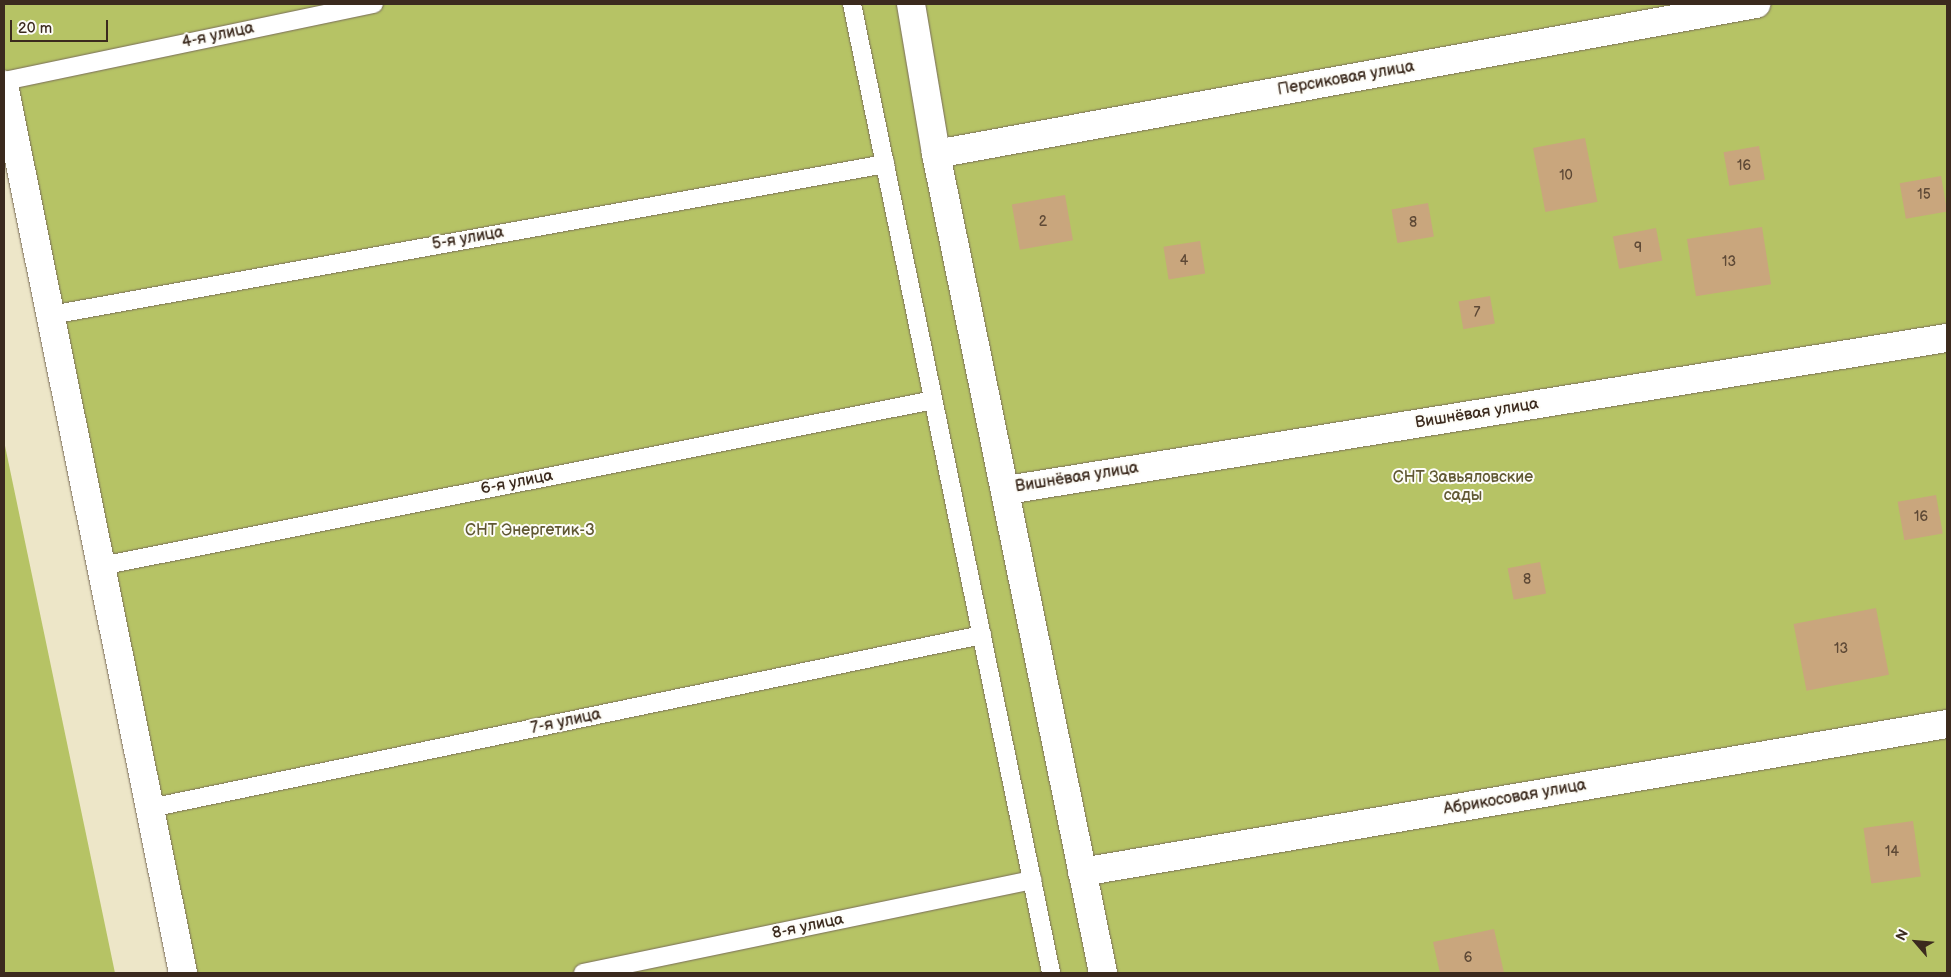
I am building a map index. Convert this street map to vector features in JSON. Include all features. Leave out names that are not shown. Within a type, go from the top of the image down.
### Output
[{"type":"street","points":[[911,4],[936,154],[1007,490],[1103,973]]},
{"type":"street","name":"Персиковая улица","points":[[936,154],[1756,4]]},
{"type":"street","points":[[4,83],[183,973]]},
{"type":"street","name":"Вишнёвая улица","points":[[1007,490],[1947,338]]},
{"type":"street","name":"Абрикосовая улица","points":[[1082,872],[1947,724]]},
{"type":"lane","name":"4-я улица","points":[[4,83],[374,4]]},
{"type":"lane","points":[[852,4],[1051,973]]},
{"type":"lane","name":"5-я улица","points":[[50,315],[885,164]]},
{"type":"lane","name":"6-я улица","points":[[101,566],[933,400]]},
{"type":"lane","name":"7-я улица","points":[[150,808],[982,635]]},
{"type":"lane","name":"8-я улица","points":[[583,973],[1032,880]]},
{"type":"green space","points":[[4,4],[1947,4],[1947,973],[170,973],[4,156]]},
{"type":"green space","points":[[4,441],[115,973],[4,973]]},
{"type":"building","points":[[1585,138],[1597,202],[1545,212],[1533,148]]},
{"type":"building","points":[[1759,146],[1765,179],[1729,186],[1724,152]]},
{"type":"building","points":[[1941,176],[1947,211],[1906,219],[1900,183]]},
{"type":"building","points":[[1065,195],[1073,240],[1020,250],[1012,204]]},
{"type":"building","points":[[1428,203],[1434,236],[1397,243],[1392,209]]},
{"type":"building","points":[[1762,227],[1771,284],[1696,296],[1687,239]]},
{"type":"building","points":[[1656,228],[1662,260],[1619,269],[1613,236]]},
{"type":"building","points":[[1200,241],[1205,274],[1169,279],[1163,247]]},
{"type":"building","points":[[1490,296],[1495,324],[1463,329],[1458,302]]},
{"type":"building","points":[[1936,495],[1943,533],[1904,540],[1898,502]]},
{"type":"building","points":[[1540,562],[1546,593],[1514,600],[1508,568]]},
{"type":"building","points":[[1876,608],[1889,675],[1807,691],[1794,624]]},
{"type":"building","points":[[1913,821],[1921,876],[1871,883],[1863,828]]},
{"type":"building","points":[[1494,929],[1504,973],[1440,973],[1433,942]]},
{"type":"park label","name":"СНТ Завьяловские сады","points":[[1463,487]]},
{"type":"park label","name":"СНТ Энергетик-3","points":[[530,531]]}]
